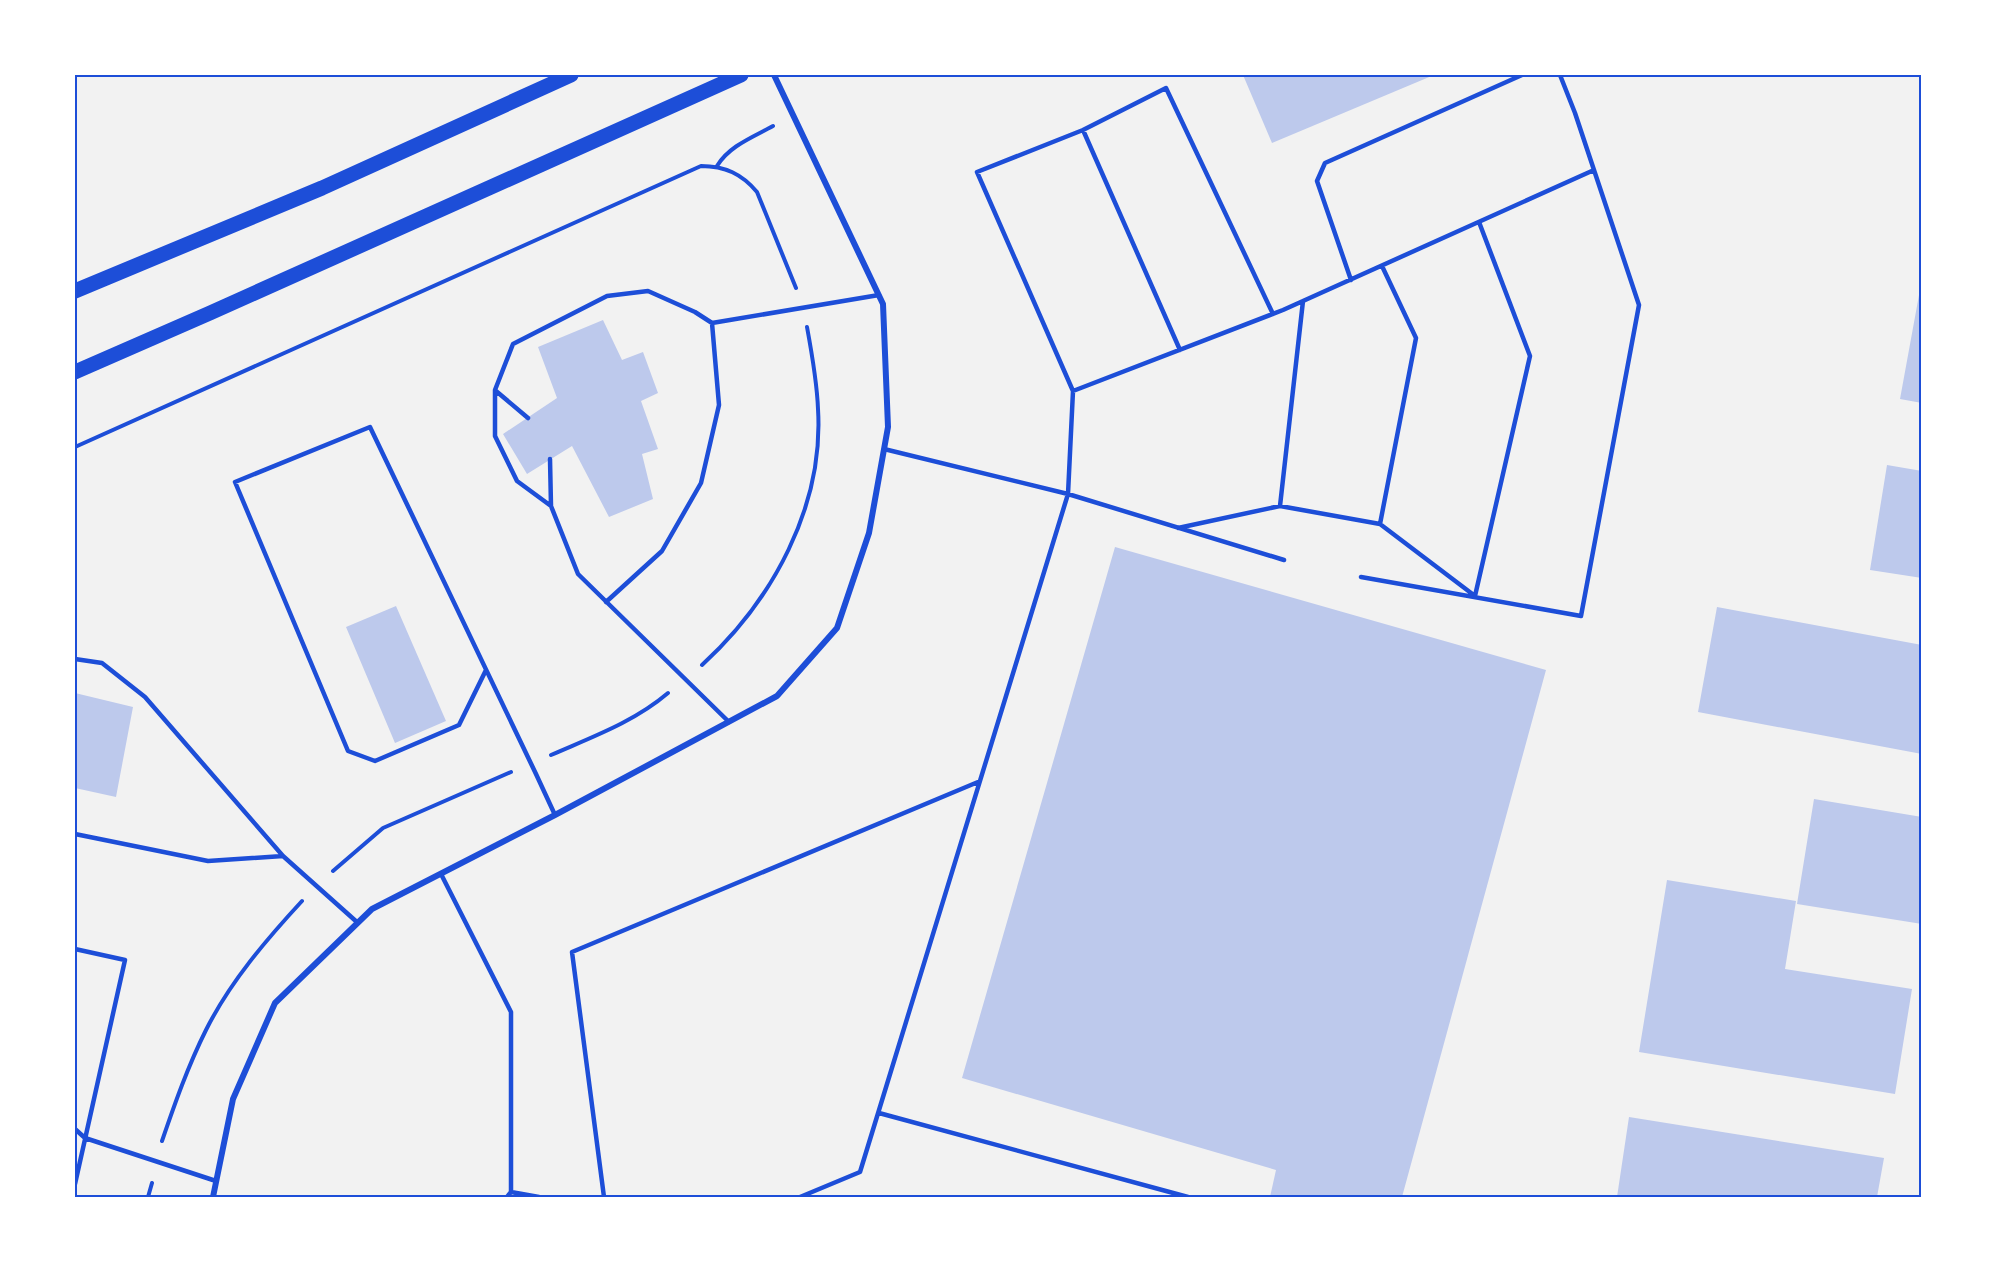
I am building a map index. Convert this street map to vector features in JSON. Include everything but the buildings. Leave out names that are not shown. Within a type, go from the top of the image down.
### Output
[{"type":"main road","points":[[75,291],[322,188],[571,75]]},
{"type":"main road","points":[[75,372],[210,314],[741,75]]},
{"type":"street","points":[[213,1197],[233,1099],[274,1003],[372,909],[555,815],[777,696],[837,628],[869,533],[888,427],[883,304],[774,75]]},
{"type":"lane","points":[[1351,280],[1317,181],[1325,164],[1522,75]]},
{"type":"lane","points":[[1361,577],[1581,616],[1639,305],[1575,113],[1560,75]]},
{"type":"lane","points":[[800,1197],[860,1172],[1068,494],[1073,391],[977,172],[1083,130],[1166,88],[1273,314]]},
{"type":"lane","points":[[1083,130],[1180,350]]},
{"type":"lane","points":[[1073,391],[1273,314],[1594,170]]},
{"type":"lane","points":[[1475,596],[1530,356],[1479,222]]},
{"type":"lane","points":[[1380,524],[1416,338],[1382,266]]},
{"type":"lane","points":[[551,506],[517,481],[495,436],[495,390],[513,344],[606,296],[648,291],[695,312],[711,324],[879,295]]},
{"type":"lane","points":[[1280,506],[1302,301]]},
{"type":"lane","points":[[606,602],[662,551],[700,483],[719,405],[711,324]]},
{"type":"lane","points":[[495,390],[528,418]]},
{"type":"lane","points":[[486,670],[459,725],[375,761],[348,751],[235,482],[370,426],[555,815]]},
{"type":"lane","points":[[884,449],[1068,494],[1284,560]]},
{"type":"lane","points":[[550,459],[551,506],[578,574],[729,722]]},
{"type":"lane","points":[[1178,528],[1280,506],[1380,524],[1475,596]]},
{"type":"lane","points":[[75,658],[102,663],[145,697],[283,856],[358,923]]},
{"type":"lane","points":[[604,1197],[572,952],[978,782]]},
{"type":"lane","points":[[75,834],[208,861],[283,856]]},
{"type":"lane","points":[[441,874],[511,1012],[511,1192],[507,1197]]},
{"type":"lane","points":[[75,949],[124,960],[75,1184]]},
{"type":"lane","points":[[879,1113],[1188,1197]]},
{"type":"lane","points":[[75,1129],[85,1138],[216,1181]]},
{"type":"lane","points":[[511,1192],[538,1197]]},
{"type":"path","points":[[717,166],[722,156],[731,149],[793,115]]},
{"type":"path","points":[[75,447],[701,166],[717,166],[737,174],[757,192],[792,274],[813,362],[818,410],[818,440],[812,481],[789,551],[749,616],[727,642],[651,708],[623,723],[383,828],[316,886],[273,932],[234,983],[207,1028],[183,1080],[148,1197]]}]
